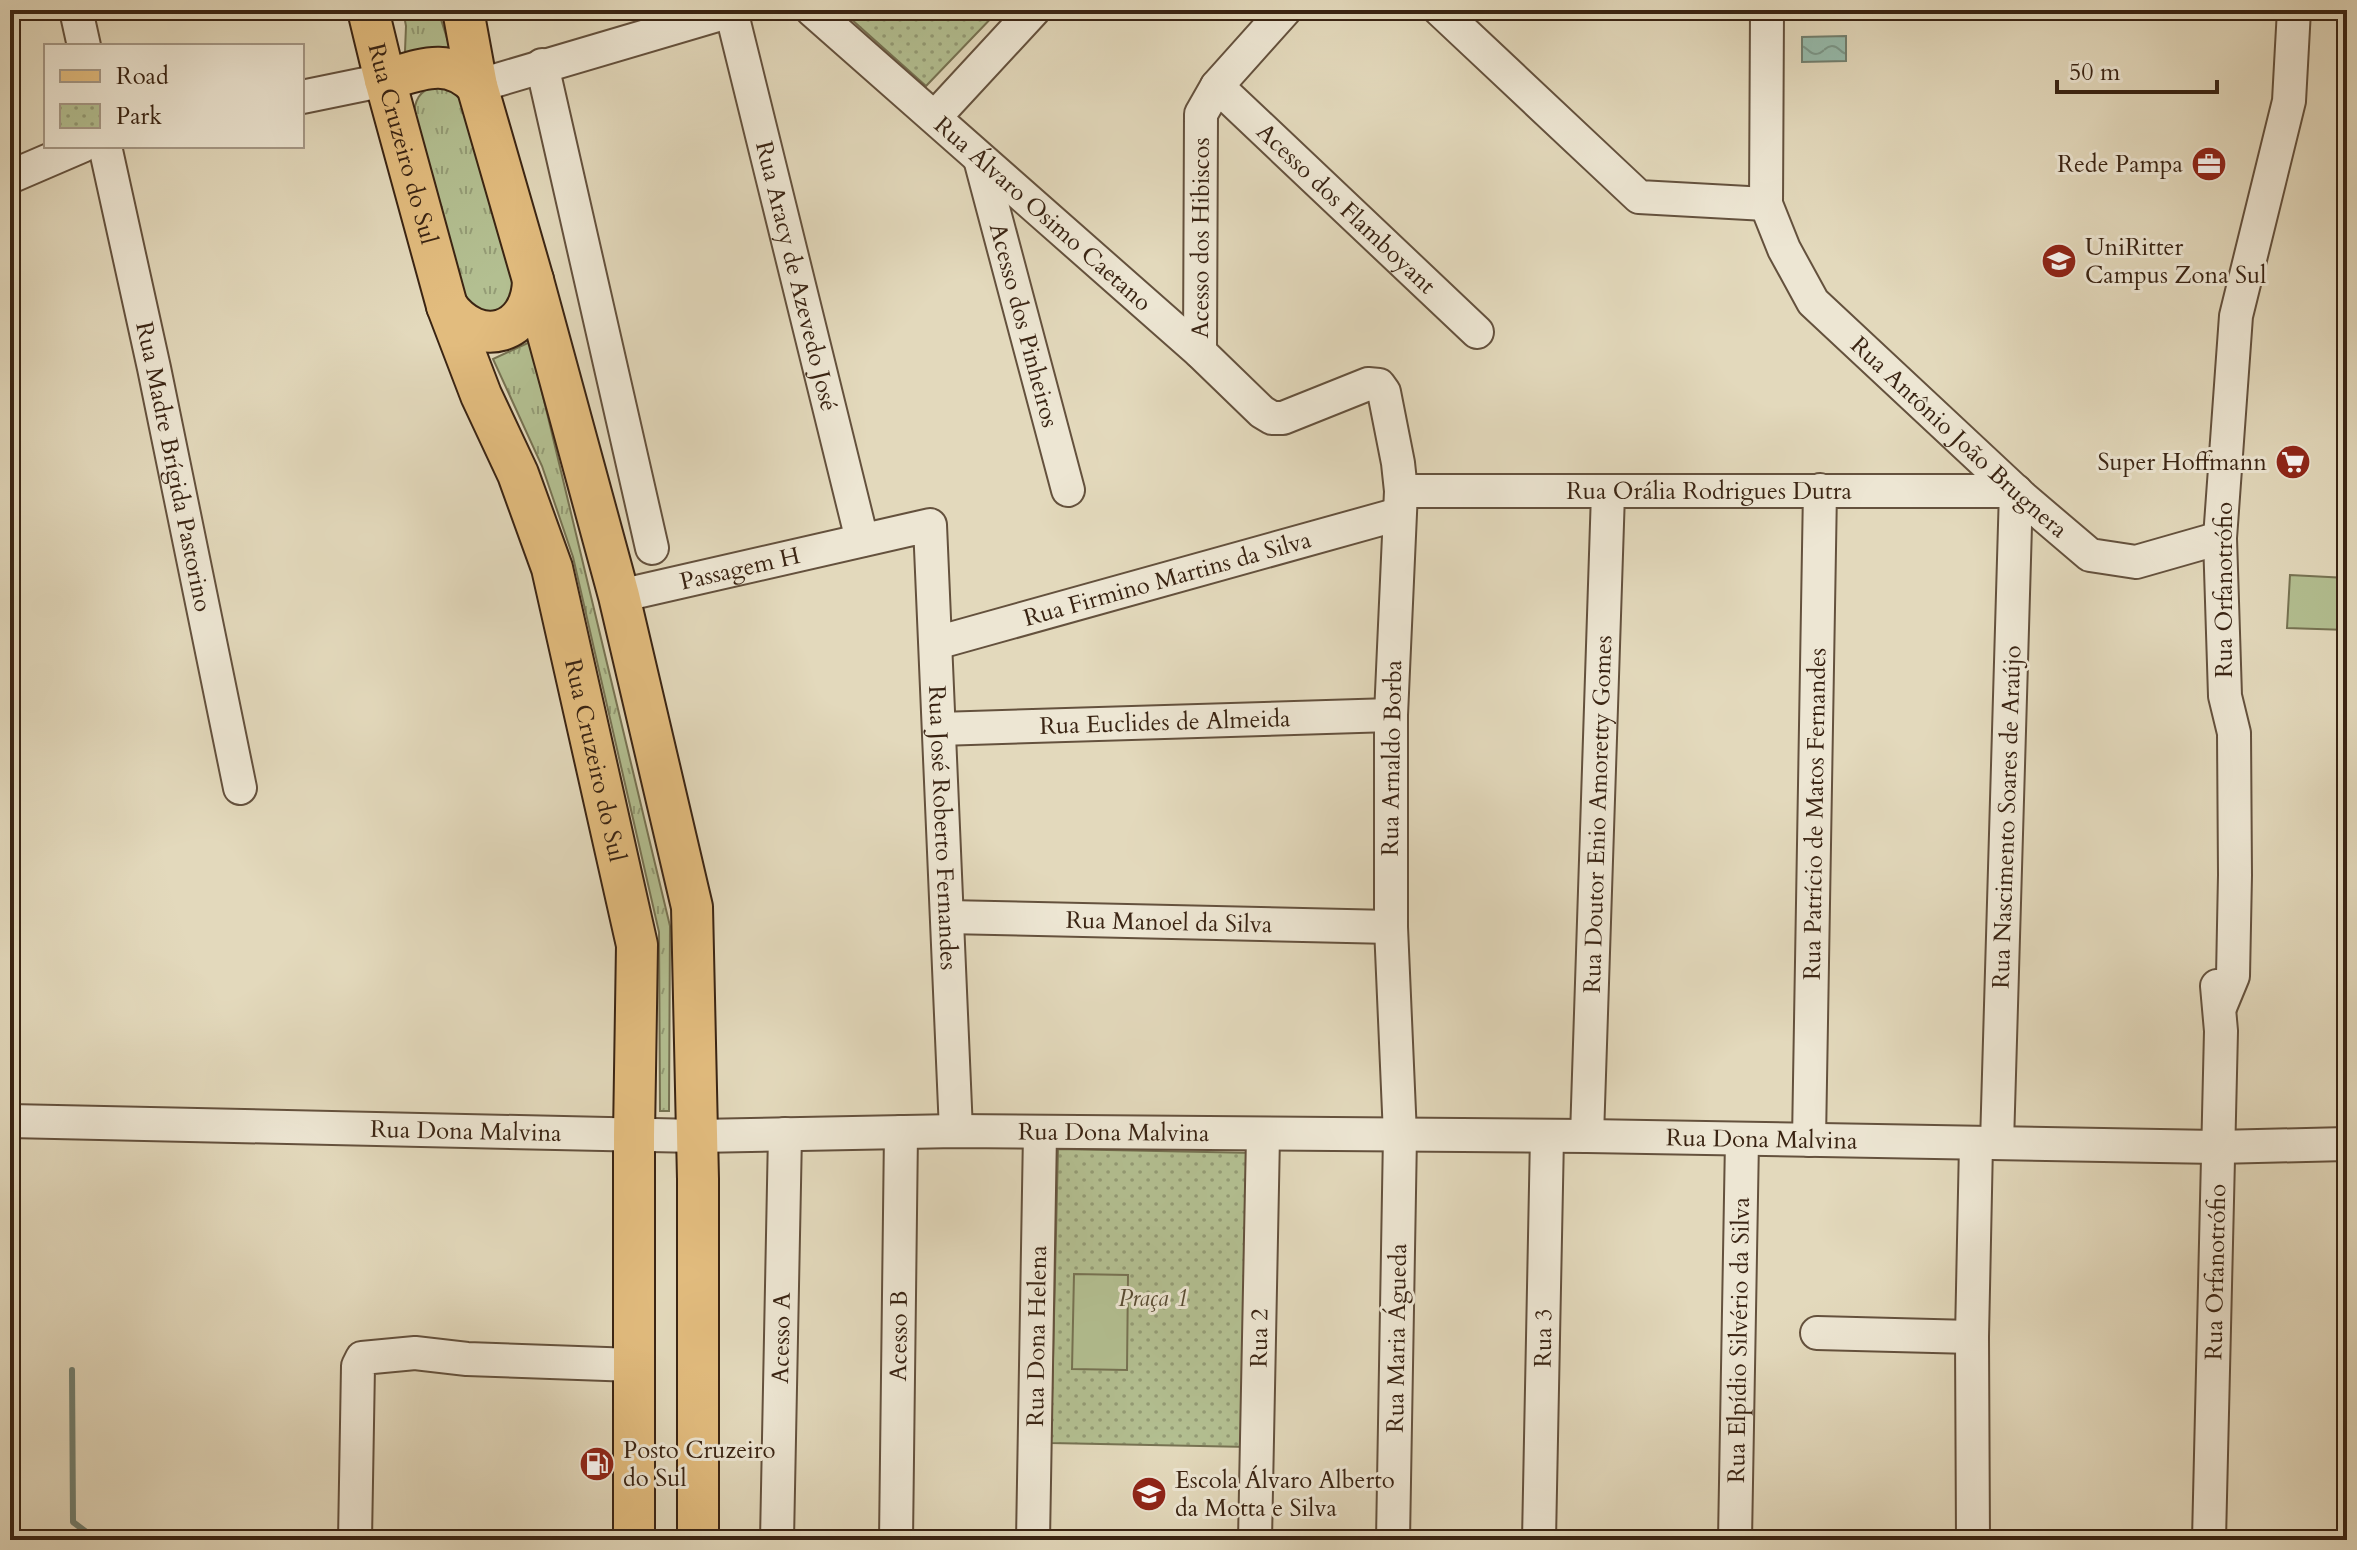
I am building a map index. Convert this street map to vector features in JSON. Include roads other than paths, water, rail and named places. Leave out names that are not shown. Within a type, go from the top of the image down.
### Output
[{"type":"main road","name":"Rua Cruzeiro do Sul","points":[[368,10],[447,306],[481,395],[518,474],[552,568],[637,945],[634,1540]]},
{"type":"main road","points":[[463,10],[477,86],[619,596],[692,907],[697,1136],[698,1540]]},
{"type":"main road","points":[[385,80],[440,67],[467,76],[477,86]]},
{"type":"main road","points":[[447,306],[456,319],[481,332],[509,328],[520,320],[533,294],[533,280]]},
{"type":"street","points":[[76,10],[84,44]]},
{"type":"street","points":[[477,86],[731,10]]},
{"type":"street","name":"Rua Aracy de Azevedo José","points":[[731,10],[862,540]]},
{"type":"street","name":"Rua Álvaro Osimo Caetano","points":[[812,10],[1200,352],[1262,412],[1272,418],[1283,418],[1368,384],[1379,385]]},
{"type":"street","points":[[935,117],[1034,10]]},
{"type":"street","name":"Acesso dos Hibiscos","points":[[1200,352],[1201,114],[1217,86],[1285,10]]},
{"type":"street","points":[[1440,10],[1639,197],[1766,204],[1767,10]]},
{"type":"street","name":"Rua Orfanotrófio","points":[[2209,1540],[2221,1005],[2233,976],[2235,889],[2234,733],[2225,696],[2220,538],[2236,316],[2289,101],[2294,10]]},
{"type":"street","points":[[542,65],[652,548]]},
{"type":"street","points":[[304,97],[385,80]]},
{"type":"street","name":"Acesso dos Flamboyant","points":[[1217,86],[1477,332]]},
{"type":"street","points":[[10,177],[77,148]]},
{"type":"street","name":"Rua Madre Brígida Pastorino","points":[[105,148],[240,788]]},
{"type":"street","name":"Acesso dos Pinheiros","points":[[980,159],[1068,490]]},
{"type":"street","name":"Rua Antônio João Brugnera","points":[[1766,204],[1784,249],[1813,302],[2016,491],[2090,555],[2136,562],[2220,538]]},
{"type":"street","name":"Rua Arnaldo Borba","points":[[1379,385],[1384,392],[1395,449],[1400,503],[1391,715],[1391,927],[1400,1135]]},
{"type":"street","name":"Rua Patrício de Matos Fernandes","points":[[1809,1140],[1820,490]]},
{"type":"street","name":"Rua Orália Rodrigues Dutra","points":[[1400,503],[1608,493],[2016,491]]},
{"type":"street","name":"Rua Nascimento Soares de Araújo","points":[[1973,1540],[1972,1337],[1987,1143],[2016,491]]},
{"type":"street","name":"Rua Doutor Enio Amoretty Gomes","points":[[1587,1136],[1608,493]]},
{"type":"street","name":"Rua Firmino Martins da Silva","points":[[936,643],[1400,503]]},
{"type":"street","name":"Passagem H","points":[[619,596],[930,525]]},
{"type":"street","name":"Rua José Roberto Fernandes","points":[[930,525],[956,1131]]},
{"type":"street","name":"Rua Euclides de Almeida","points":[[939,729],[1391,715]]},
{"type":"street","name":"Rua Manoel da Silva","points":[[947,917],[1391,927]]},
{"type":"street","name":"Rua Dona Malvina","points":[[10,1121],[697,1136],[956,1131],[1263,1136],[1587,1136],[2217,1147],[2347,1144]]},
{"type":"street","name":"Acesso B","points":[[896,1540],[901,1132]]},
{"type":"street","name":"Rua Dona Helena","points":[[1033,1540],[1040,1133]]},
{"type":"street","name":"Acesso A","points":[[777,1540],[785,1134]]},
{"type":"street","name":"Rua Maria Águeda","points":[[1393,1540],[1400,1135]]},
{"type":"street","name":"Rua 2","points":[[1255,1540],[1263,1136]]},
{"type":"street","name":"Rua 3","points":[[1539,1540],[1547,1136]]},
{"type":"street","name":"Rua Elpídio Silvério da Silva","points":[[1735,1540],[1742,1140]]},
{"type":"street","points":[[1817,1333],[1972,1337]]},
{"type":"street","points":[[355,1540],[358,1366],[362,1358],[415,1353],[467,1359],[634,1365]]},
{"type":"water","points":[[1846,36],[1846,61],[1802,62],[1802,37]]},
{"type":"waterway","points":[[72,1370],[73,1522],[97,1540]]},
{"type":"place","name":"Rede Pampa","points":[[2209,164]]},
{"type":"place","name":"UniRitter Campus Zona Sul","points":[[2059,261]]},
{"type":"place","name":"Super Hoffmann","points":[[2293,462]]},
{"type":"place","name":"Posto Cruzeiro do Sul","points":[[597,1464]]},
{"type":"place","name":"Escola Álvaro Alberto da Motta e Silva","points":[[1149,1494]]},
{"type":"park label","name":"Praça 1","points":[[1153,1298]]}]
